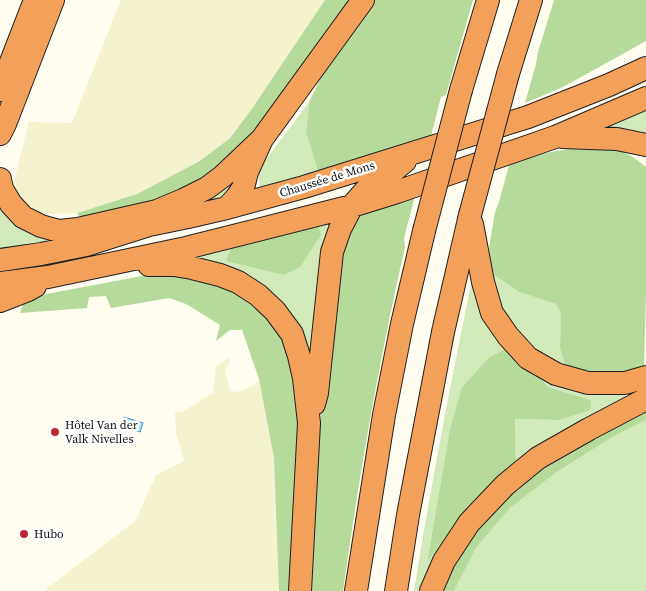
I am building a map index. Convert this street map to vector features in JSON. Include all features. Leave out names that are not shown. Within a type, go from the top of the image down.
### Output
[{"type":"highway","points":[[0,90],[35,0]]},
{"type":"highway","points":[[0,153],[2,129],[53,0]]},
{"type":"highway","points":[[227,208],[243,188],[247,172],[262,139],[362,0]]},
{"type":"highway","points":[[356,591],[384,415],[402,324],[461,90],[488,0]]},
{"type":"highway","points":[[396,591],[408,514],[443,332],[470,215],[508,74],[531,0]]},
{"type":"highway","points":[[574,100],[595,84],[646,54]]},
{"type":"highway","name":"Chaussée de Mons","points":[[0,260],[86,246],[149,225],[227,208],[304,187],[528,117],[574,100],[646,68]]},
{"type":"highway","points":[[0,283],[48,277],[132,260],[352,206],[554,137],[646,98]]},
{"type":"highway","points":[[554,137],[617,139],[646,146]]},
{"type":"highway","points":[[0,179],[2,189],[11,204],[24,217],[41,226],[59,231],[78,229],[157,211],[183,200],[218,180],[262,139]]},
{"type":"highway","points":[[309,423],[317,393],[332,252],[340,229],[352,206],[366,190],[392,172],[413,153]]},
{"type":"highway","points":[[470,215],[483,282],[492,313],[508,336],[528,358],[556,374],[588,383],[625,383],[646,377]]},
{"type":"highway","points":[[132,260],[145,265],[183,267],[220,275],[238,282],[258,295],[276,312],[292,334],[304,378],[309,423],[300,591]]},
{"type":"highway","points":[[0,301],[28,290],[48,277]]},
{"type":"highway","points":[[432,591],[444,561],[469,523],[505,485],[538,458],[646,399]]},
{"type":"shaded area","points":[[121,0],[325,0],[251,110],[229,138],[200,162],[137,194],[77,213],[43,214],[21,203],[13,185],[29,122],[72,123]]},
{"type":"shaded area","points":[[228,358],[230,361],[225,371],[230,390],[234,392],[241,391],[253,386],[259,379],[274,458],[279,591],[44,591],[136,520],[156,475],[184,461],[176,433],[175,412],[182,412],[213,393],[216,366]]},
{"type":"green space","points":[[325,0],[351,0],[236,155],[203,180],[164,200],[84,223],[77,213],[137,194],[200,161],[230,138]]},
{"type":"green space","points":[[371,0],[473,0],[446,95],[441,97],[430,140],[319,175],[306,132],[309,102],[330,59]]},
{"type":"green space","points":[[554,0],[646,0],[646,41],[563,87],[525,103],[538,52]]},
{"type":"green space","points":[[309,102],[306,132],[319,175],[261,192],[258,176],[265,161]]},
{"type":"green space","points":[[646,107],[646,141],[597,130]]},
{"type":"green space","points":[[587,146],[613,147],[633,157],[646,167],[644,369],[623,374],[596,375],[566,368],[560,348],[561,314],[556,304],[519,292],[491,273],[489,248],[495,212],[510,162]]},
{"type":"green space","points":[[240,166],[233,195],[0,254],[0,191],[55,234]]},
{"type":"green space","points":[[416,192],[404,238],[405,247],[370,419],[343,591],[309,591],[320,423],[338,248],[354,211]]},
{"type":"green space","points":[[336,219],[315,363],[189,256],[232,245],[226,261],[318,224]]},
{"type":"green space","points":[[318,224],[321,235],[300,267],[284,275],[226,261],[232,245]]},
{"type":"green space","points":[[158,273],[185,275],[245,296],[284,336],[301,413],[292,591],[279,591],[274,458],[259,379],[242,330],[230,330],[216,341],[220,325],[186,304],[169,298],[111,308],[106,296],[89,297],[87,308],[20,313],[25,298]]},
{"type":"green space","points":[[491,273],[519,292],[556,304],[561,314],[560,348],[566,368],[543,357],[526,344],[502,308]]},
{"type":"green space","points":[[473,275],[509,347],[462,387],[450,430],[427,561],[452,530],[426,591],[414,591],[427,512]]},
{"type":"green space","points":[[509,347],[532,367],[548,387],[591,400],[590,410],[559,420],[515,419],[516,469],[452,530],[427,562],[450,429],[462,387],[489,358]]},
{"type":"green space","points":[[532,367],[623,390],[629,403],[516,469],[515,419],[559,420],[591,400],[548,387]]},
{"type":"green space","points":[[646,410],[646,420],[614,436],[557,472],[510,508],[476,548],[454,591],[443,591],[453,568],[470,538],[489,516],[525,481],[555,460]]},
{"type":"green space","points":[[646,420],[646,591],[454,591],[476,548],[510,508],[557,472],[614,436]]},
{"type":"water","points":[[124,417],[143,423],[140,432],[122,426]]},
{"type":"place","name":"Hôtel Van der Valk Nivelles","points":[[55,432]]},
{"type":"place","name":"Hubo","points":[[24,534]]}]
